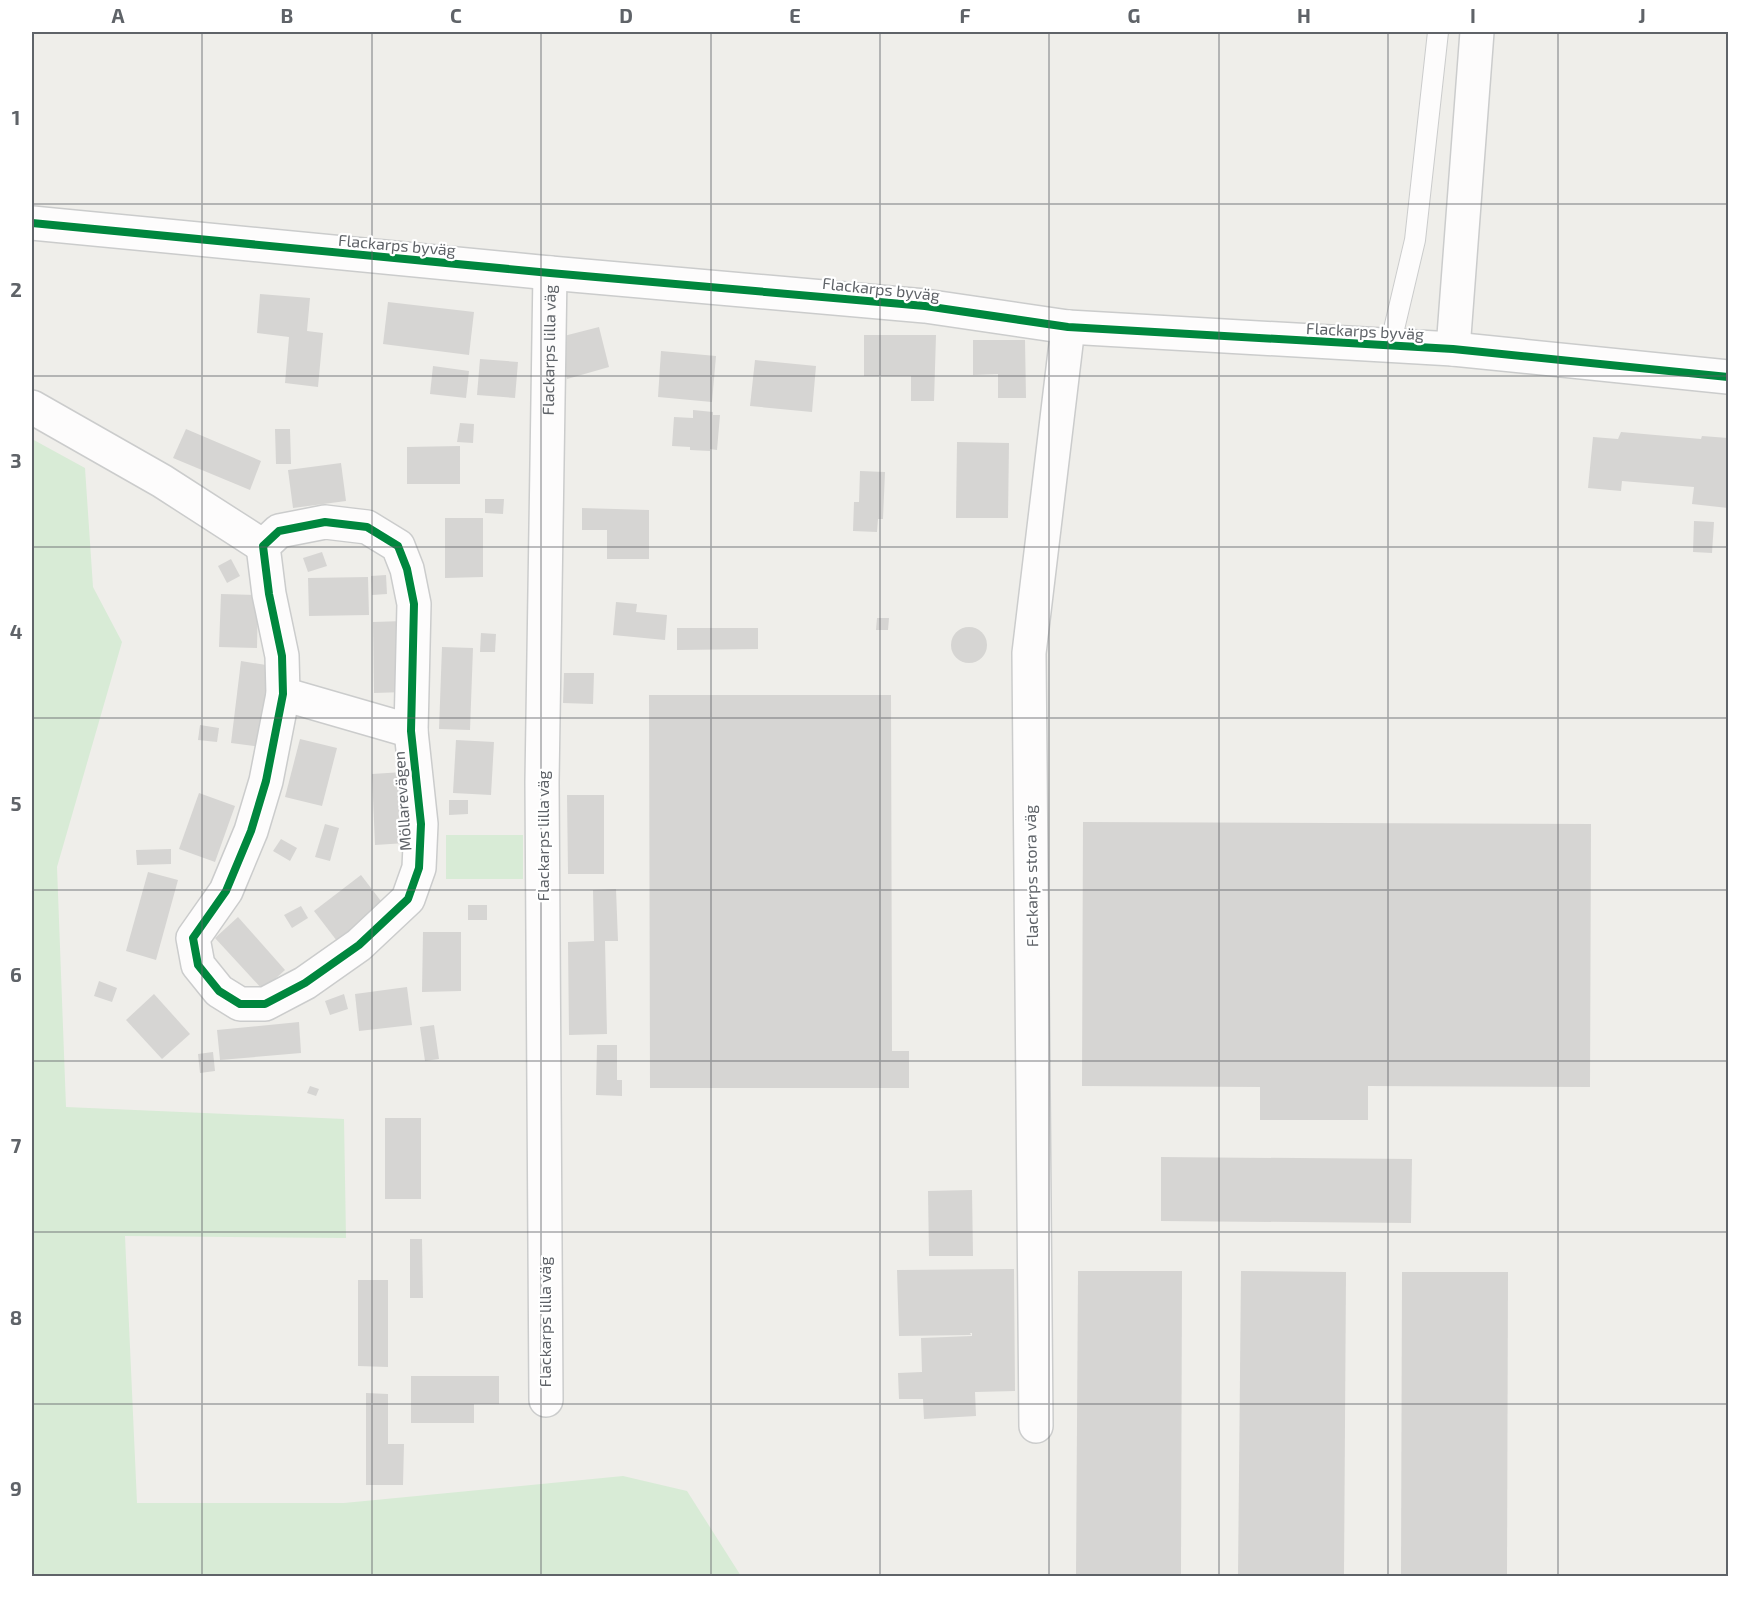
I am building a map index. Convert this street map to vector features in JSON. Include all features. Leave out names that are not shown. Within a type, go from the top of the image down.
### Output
[{"type":"street","points":[[1453,349],[1477,32]]},
{"type":"street","name":"Flackarps byväg","points":[[32,225],[925,306],[1068,327],[1453,349],[1728,377]]},
{"type":"street","name":"Flackarps lilla väg","points":[[546,1400],[542,782],[550,273]]},
{"type":"street","name":"Flackarps stora väg","points":[[1036,1426],[1029,652],[1068,327]]},
{"type":"street","points":[[32,407],[162,481],[263,546]]},
{"type":"street","name":"Möllarevägen","points":[[325,522],[368,527],[399,546],[414,604],[411,731],[421,824],[419,868],[408,899],[359,945],[305,983],[265,1004],[240,1004],[219,991],[198,965],[193,938],[226,891],[251,831],[266,780],[283,694],[282,656],[269,594],[263,546],[279,531],[325,522]]},
{"type":"street","name":"Möllarevägen","points":[[283,694],[411,731]]},
{"type":"lane","points":[[1390,346],[1415,240],[1438,32]]},
{"type":"green space","points":[[32,439],[85,468],[93,587],[122,642],[57,867],[66,1107],[344,1119],[346,1238],[125,1236],[137,1503],[344,1503],[623,1476],[687,1491],[741,1576],[32,1576]]},
{"type":"green space","points":[[446,835],[523,835],[523,879],[446,879]]},
{"type":"building","points":[[260,294],[310,298],[307,331],[323,333],[318,387],[285,383],[289,337],[257,333]]},
{"type":"building","points":[[388,302],[474,312],[469,355],[383,344]]},
{"type":"building","points":[[599,327],[609,367],[567,379],[556,338]]},
{"type":"building","points":[[864,335],[936,335],[934,401],[911,401],[911,376],[864,376]]},
{"type":"building","points":[[973,340],[1025,340],[1026,398],[998,398],[998,374],[973,375]]},
{"type":"building","points":[[661,351],[716,356],[712,402],[658,397]]},
{"type":"building","points":[[480,359],[518,362],[515,398],[477,395]]},
{"type":"building","points":[[755,360],[816,366],[812,412],[750,406]]},
{"type":"building","points":[[433,366],[469,371],[466,398],[430,394]]},
{"type":"building","points":[[693,410],[720,415],[717,450],[690,450],[690,447],[672,446],[674,417],[693,418]]},
{"type":"building","points":[[460,423],[474,424],[473,443],[457,442]]},
{"type":"building","points":[[186,429],[261,461],[250,490],[173,458]]},
{"type":"building","points":[[275,429],[290,429],[291,464],[276,464]]},
{"type":"building","points":[[1621,432],[1701,439],[1702,436],[1728,438],[1728,508],[1692,504],[1694,487],[1622,481],[1621,491],[1588,488],[1593,437],[1618,439]]},
{"type":"building","points":[[957,442],[1009,443],[1008,518],[956,518]]},
{"type":"building","points":[[460,446],[460,484],[407,484],[407,447]]},
{"type":"building","points":[[341,463],[346,501],[293,508],[288,470]]},
{"type":"building","points":[[860,471],[885,472],[883,519],[878,519],[877,532],[853,531],[854,502],[859,502]]},
{"type":"building","points":[[485,499],[504,499],[503,514],[485,513]]},
{"type":"building","points":[[582,508],[649,510],[649,559],[607,559],[607,530],[582,530]]},
{"type":"building","points":[[445,518],[483,518],[483,577],[445,578]]},
{"type":"building","points":[[1694,521],[1714,522],[1712,553],[1693,552]]},
{"type":"building","points":[[322,552],[327,566],[308,572],[303,558]]},
{"type":"building","points":[[231,559],[240,576],[227,583],[218,566]]},
{"type":"building","points":[[386,575],[387,594],[372,595],[371,576]]},
{"type":"building","points":[[368,577],[369,615],[309,616],[308,578]]},
{"type":"building","points":[[221,594],[258,595],[257,648],[219,647]]},
{"type":"building","points":[[616,602],[637,604],[636,612],[667,615],[665,640],[613,635]]},
{"type":"building","points":[[877,618],[889,618],[888,630],[876,630]]},
{"type":"building","points":[[404,621],[405,692],[374,693],[373,622]]},
{"type":"building","points":[[969,627],[982,632],[987,645],[982,658],[969,663],[956,658],[951,645],[956,632]]},
{"type":"building","points":[[677,628],[758,628],[758,649],[677,650]]},
{"type":"building","points":[[481,633],[496,634],[495,652],[480,652]]},
{"type":"building","points":[[442,647],[473,648],[470,730],[439,729]]},
{"type":"building","points":[[241,661],[272,666],[262,747],[231,743]]},
{"type":"building","points":[[564,673],[594,673],[593,704],[563,703]]},
{"type":"building","points":[[649,695],[891,695],[892,1051],[909,1051],[909,1088],[650,1088]]},
{"type":"building","points":[[200,725],[219,728],[217,742],[198,740]]},
{"type":"building","points":[[300,739],[337,748],[322,806],[285,797]]},
{"type":"building","points":[[456,740],[494,742],[491,795],[453,793]]},
{"type":"building","points":[[403,772],[406,843],[375,845],[372,774]]},
{"type":"building","points":[[199,793],[235,806],[215,862],[179,849]]},
{"type":"building","points":[[567,795],[604,795],[604,874],[568,874]]},
{"type":"building","points":[[449,800],[468,800],[468,814],[449,815]]},
{"type":"building","points":[[1083,822],[1591,824],[1590,1087],[1368,1086],[1368,1120],[1260,1120],[1260,1087],[1082,1086]]},
{"type":"building","points":[[325,824],[339,828],[330,861],[315,857]]},
{"type":"building","points":[[281,839],[297,848],[290,861],[273,851]]},
{"type":"building","points":[[171,849],[171,864],[137,865],[136,850]]},
{"type":"building","points":[[148,872],[178,880],[156,960],[126,951]]},
{"type":"building","points":[[361,875],[384,905],[337,941],[314,911]]},
{"type":"building","points":[[616,889],[618,941],[605,941],[607,1034],[569,1035],[568,942],[594,941],[593,890]]},
{"type":"building","points":[[468,905],[487,905],[487,920],[468,920]]},
{"type":"building","points":[[301,906],[308,918],[292,928],[284,915]]},
{"type":"building","points":[[238,917],[285,970],[263,990],[215,938]]},
{"type":"building","points":[[423,932],[461,932],[461,991],[422,992]]},
{"type":"building","points":[[99,981],[117,988],[112,1002],[94,996]]},
{"type":"building","points":[[407,987],[412,1025],[359,1031],[355,994]]},
{"type":"building","points":[[154,994],[190,1034],[162,1059],[126,1020]]},
{"type":"building","points":[[344,994],[348,1009],[330,1015],[325,1001]]},
{"type":"building","points":[[299,1022],[301,1053],[220,1060],[217,1030]]},
{"type":"building","points":[[434,1025],[439,1059],[425,1061],[420,1027]]},
{"type":"building","points":[[597,1045],[617,1045],[617,1080],[622,1080],[622,1096],[596,1095]]},
{"type":"building","points":[[213,1052],[215,1071],[200,1073],[198,1054]]},
{"type":"building","points":[[310,1086],[319,1089],[316,1096],[307,1093]]},
{"type":"building","points":[[385,1118],[421,1118],[421,1199],[385,1199]]},
{"type":"building","points":[[1161,1157],[1412,1159],[1411,1223],[1161,1221]]},
{"type":"building","points":[[972,1190],[973,1256],[929,1256],[928,1191]]},
{"type":"building","points":[[410,1239],[422,1239],[423,1298],[410,1298]]},
{"type":"building","points":[[1014,1269],[1015,1391],[975,1392],[976,1416],[924,1419],[923,1399],[899,1399],[898,1373],[922,1372],[921,1338],[972,1336],[972,1333],[971,1335],[899,1336],[897,1270]]},
{"type":"building","points":[[1078,1271],[1182,1271],[1181,1576],[1076,1576]]},
{"type":"building","points":[[1241,1271],[1346,1272],[1344,1576],[1238,1576]]},
{"type":"building","points":[[1402,1272],[1508,1272],[1507,1576],[1401,1576]]},
{"type":"building","points":[[358,1280],[388,1280],[388,1367],[358,1366]]},
{"type":"building","points":[[411,1376],[499,1376],[499,1404],[474,1404],[474,1423],[411,1423]]},
{"type":"building","points":[[366,1393],[388,1394],[388,1444],[404,1444],[403,1485],[366,1485]]},
{"type":"cycle path","points":[[32,223],[550,273],[925,306],[1068,327],[1453,349],[1728,377]]},
{"type":"cycle path","points":[[325,522],[367,527],[398,546],[407,569],[414,604],[411,731],[421,824],[419,868],[408,899],[359,945],[305,983],[265,1004],[240,1004],[219,991],[198,965],[193,938],[226,891],[251,831],[266,781],[283,694],[282,656],[269,594],[263,546],[279,531],[325,522]]}]
